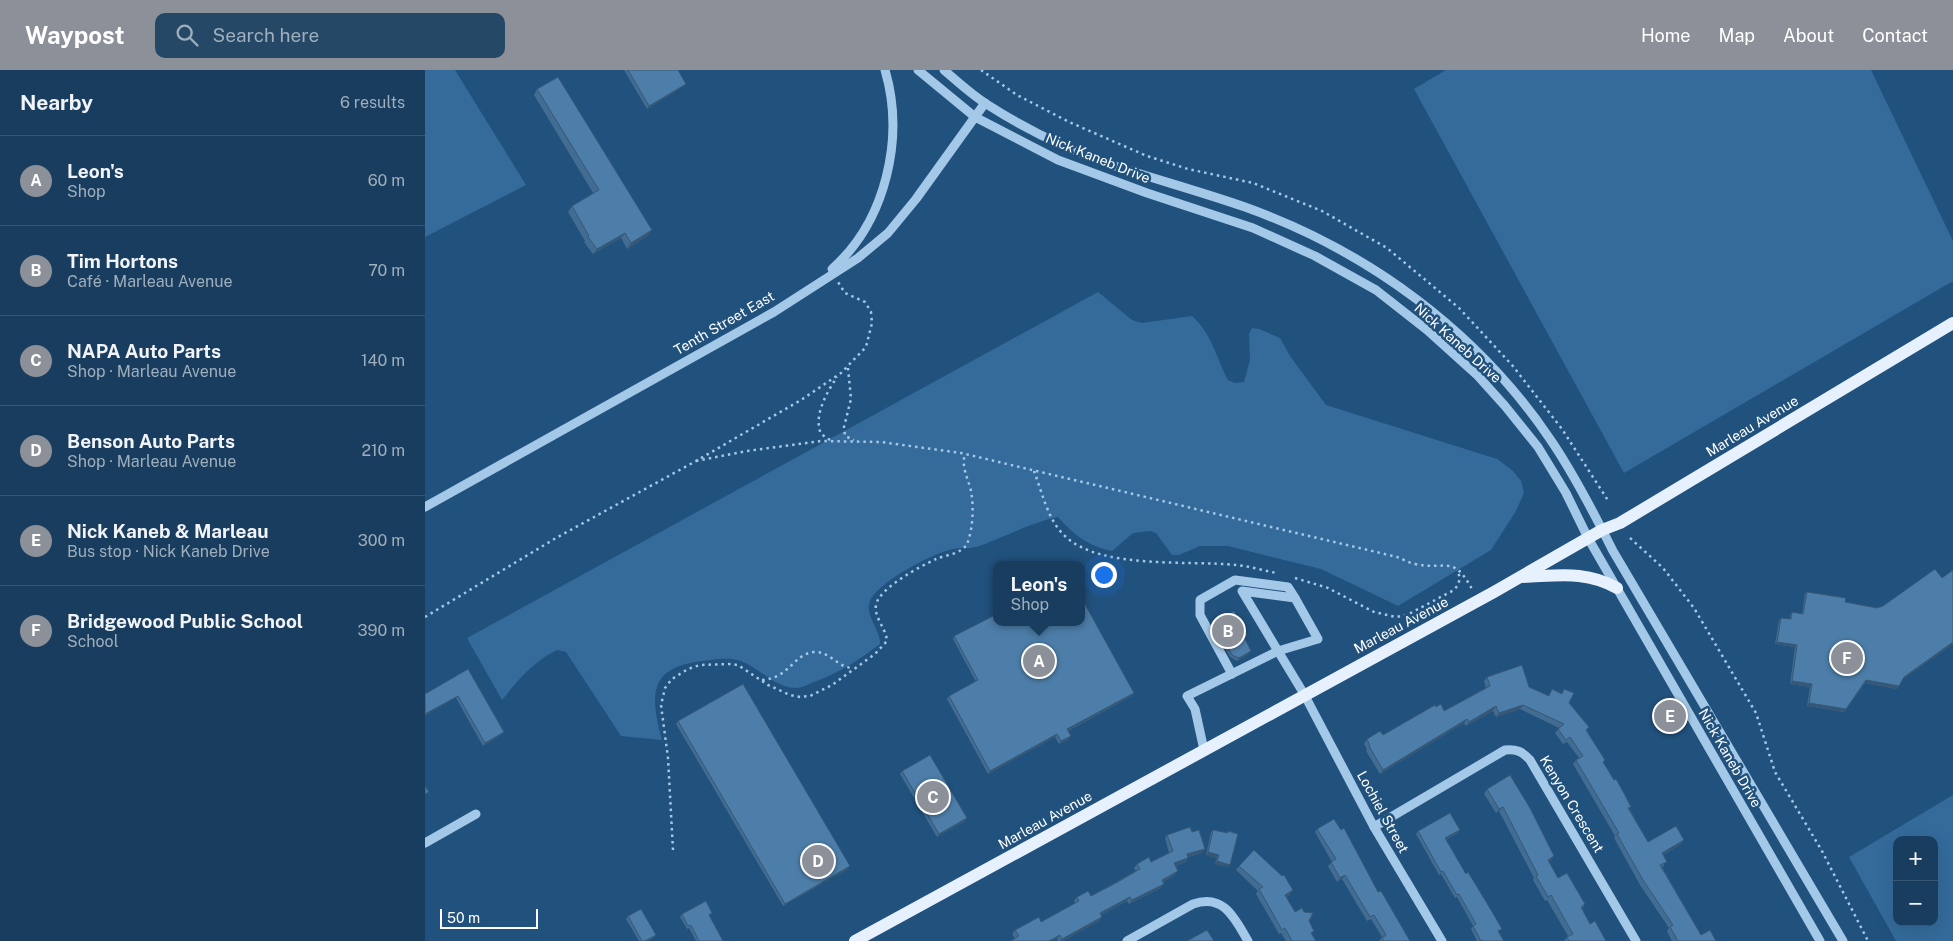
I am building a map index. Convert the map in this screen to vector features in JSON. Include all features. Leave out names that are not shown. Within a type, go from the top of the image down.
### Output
[{"type":"main road","name":"Marleau Avenue","points":[[855,941],[1477,601],[1602,530],[1621,523],[1953,323]]},
{"type":"main road","points":[[1520,577],[1590,576],[1603,580],[1617,588]]},
{"type":"street","points":[[810,288],[842,260],[865,227],[883,192],[891,155],[893,116],[891,91],[885,70]]},
{"type":"street","name":"Nick Kaneb Drive","points":[[918,70],[975,117],[1058,160],[1262,232],[1315,256],[1376,290],[1427,330],[1471,369],[1505,406],[1538,447],[1566,493],[1588,538],[1820,941]]},
{"type":"street","name":"Nick Kaneb Drive","points":[[944,70],[985,103],[1027,127],[1105,162],[1246,207],[1304,231],[1351,256],[1421,302],[1473,346],[1517,395],[1550,439],[1581,490],[1613,551],[1843,941]]},
{"type":"street","name":"Tenth Street East","points":[[425,507],[774,312],[858,258],[888,233],[916,199],[985,103]]},
{"type":"street","points":[[1203,750],[1195,709],[1187,696],[1232,674],[1278,651],[1318,639],[1288,587],[1235,580],[1201,600],[1201,615],[1232,674]]},
{"type":"street","name":"Lochiel Street","points":[[1295,598],[1242,591],[1304,694],[1374,827],[1441,941]]},
{"type":"street","name":"Kenyon Crescent","points":[[1374,827],[1505,750],[1514,749],[1523,752],[1530,760],[1636,941]]},
{"type":"street","points":[[425,843],[476,814]]},
{"type":"street","points":[[1127,941],[1193,904],[1203,901],[1215,902],[1224,906],[1232,914],[1248,941]]},
{"type":"path","points":[[425,617],[556,538],[801,400],[839,374],[866,347],[872,323],[871,312],[865,302],[845,293],[839,286],[836,272]]},
{"type":"path","points":[[848,366],[847,376],[851,399],[843,430],[847,438],[857,441]]},
{"type":"path","points":[[831,441],[821,434],[819,419],[828,391],[839,374]]},
{"type":"path","points":[[696,460],[821,441],[881,442],[965,454],[1397,557],[1414,564],[1426,566],[1441,564],[1456,568],[1464,575],[1477,601]]},
{"type":"path","points":[[673,850],[668,758],[661,715],[665,688],[671,679],[684,671],[700,665],[738,665],[790,695],[810,696],[832,684],[875,654],[887,641],[876,612],[877,601],[885,590],[936,559],[960,551],[967,544],[973,511],[971,492],[963,463],[965,454]]},
{"type":"path","points":[[1034,470],[1054,520],[1063,535],[1084,550],[1110,556],[1175,564],[1236,564],[1283,575]]},
{"type":"path","points":[[1630,538],[1663,568],[1694,608],[1756,713],[1775,772],[1822,851],[1868,941]]},
{"type":"path","points":[[1292,577],[1328,588],[1374,612],[1396,618],[1407,615],[1454,590],[1459,584],[1460,579],[1456,568]]},
{"type":"path","points":[[761,680],[785,672],[804,654],[811,652],[821,652],[843,666],[854,668]]},
{"type":"shaded area","points":[[425,70],[455,70],[526,185],[425,237]]},
{"type":"shaded area","points":[[1446,70],[1871,70],[1953,241],[1953,281],[1624,473],[1414,89]]},
{"type":"shaded area","points":[[1098,292],[1132,320],[1142,323],[1192,316],[1209,338],[1228,380],[1235,383],[1244,382],[1250,360],[1249,334],[1252,328],[1280,338],[1290,356],[1326,405],[1497,459],[1512,470],[1521,481],[1524,493],[1516,511],[1491,550],[1398,606],[1321,569],[1228,546],[1200,546],[1179,555],[1172,555],[1156,533],[1150,531],[1133,533],[1112,551],[1103,549],[1082,539],[1058,517],[1035,524],[981,546],[956,548],[933,556],[895,577],[875,593],[870,601],[869,612],[878,633],[880,644],[840,670],[805,686],[796,688],[781,685],[748,664],[732,659],[717,659],[685,664],[672,670],[663,677],[657,686],[655,697],[662,740],[621,736],[566,652],[557,650],[534,665],[520,678],[502,700],[467,638]]},
{"type":"shaded area","points":[[1953,795],[1953,941],[1896,941],[1849,857]]},
{"type":"building","points":[[628,70],[678,70],[686,84],[649,106]]},
{"type":"building","points":[[558,77],[652,230],[631,243],[625,233],[597,249],[588,237],[572,206],[599,190],[537,89]]},
{"type":"building","points":[[1935,569],[1942,578],[1953,570],[1953,642],[1904,677],[1899,686],[1866,680],[1846,709],[1809,703],[1812,684],[1792,681],[1797,645],[1777,642],[1781,618],[1791,619],[1792,612],[1803,614],[1807,592],[1846,598],[1845,602],[1877,608],[1883,606]]},
{"type":"building","points":[[1085,604],[1134,693],[1067,729],[1071,736],[1061,741],[1057,734],[990,771],[949,696],[978,680],[954,636],[993,616],[993,626],[1085,626]]},
{"type":"building","points":[[1234,611],[1247,635],[1245,639],[1251,651],[1239,658],[1232,655],[1214,622]]},
{"type":"building","points":[[1522,665],[1529,687],[1549,696],[1552,689],[1562,694],[1564,689],[1574,693],[1569,703],[1589,727],[1586,730],[1605,760],[1603,762],[1625,795],[1631,807],[1628,808],[1648,842],[1676,826],[1684,840],[1662,853],[1667,862],[1660,865],[1701,935],[1710,930],[1716,941],[1678,941],[1670,927],[1673,925],[1643,880],[1617,834],[1619,833],[1576,760],[1583,756],[1570,737],[1566,740],[1558,729],[1564,724],[1523,705],[1499,713],[1496,706],[1469,722],[1467,719],[1383,770],[1367,739],[1380,731],[1383,735],[1435,705],[1436,707],[1441,704],[1444,711],[1490,686],[1487,677]]},
{"type":"building","points":[[468,669],[504,732],[485,743],[458,696],[425,714],[425,694]]},
{"type":"building","points":[[743,684],[850,866],[785,904],[678,721]]},
{"type":"building","points":[[930,755],[967,818],[939,834],[902,771]]},
{"type":"building","points":[[1510,775],[1530,808],[1554,856],[1548,860],[1558,878],[1567,873],[1585,904],[1581,907],[1590,924],[1595,921],[1606,941],[1569,941],[1567,937],[1573,934],[1551,895],[1548,897],[1536,876],[1538,875],[1503,807],[1499,809],[1487,789]]},
{"type":"building","points":[[425,786],[429,792],[425,794]]},
{"type":"building","points":[[1450,813],[1460,830],[1445,838],[1502,929],[1498,931],[1504,941],[1481,941],[1473,926],[1476,924],[1459,894],[1457,895],[1443,871],[1441,872],[1418,831]]},
{"type":"building","points":[[1334,819],[1341,830],[1344,828],[1378,892],[1381,891],[1410,941],[1384,941],[1382,938],[1386,935],[1374,915],[1370,917],[1345,875],[1340,878],[1331,862],[1336,859],[1317,829]]},
{"type":"building","points":[[1190,827],[1192,832],[1199,830],[1205,849],[1187,854],[1188,858],[1174,863],[1178,871],[1162,880],[1164,884],[1132,900],[1130,897],[1100,913],[1102,917],[1062,939],[1060,935],[1049,941],[1011,941],[1019,936],[1015,930],[1039,917],[1041,922],[1079,901],[1077,897],[1088,891],[1091,896],[1116,883],[1140,869],[1137,864],[1149,857],[1151,862],[1173,851],[1167,835]]},
{"type":"building","points":[[1213,830],[1238,834],[1230,865],[1217,861],[1219,855],[1208,852]]},
{"type":"building","points":[[1254,850],[1282,876],[1284,875],[1293,890],[1285,895],[1295,912],[1302,908],[1304,912],[1313,913],[1309,921],[1314,931],[1311,933],[1316,941],[1292,941],[1285,928],[1282,930],[1259,889],[1263,887],[1239,866]]},
{"type":"building","points":[[706,901],[712,913],[709,915],[723,941],[699,941],[691,925],[688,926],[682,914]]},
{"type":"building","points":[[641,909],[656,935],[645,941],[642,941],[628,916]]},
{"type":"building","points":[[1207,930],[1214,941],[1187,941]]},
{"type":"place","name":"Tim Hortons","points":[[1228,631]]},
{"type":"place","name":"Bridgewood Public School","points":[[1847,658]]},
{"type":"place","name":"Leon's","points":[[1039,661]]},
{"type":"place","name":"Nick Kaneb & Marleau","points":[[1670,716]]},
{"type":"place","name":"NAPA Auto Parts","points":[[933,797]]},
{"type":"place","name":"Benson Auto Parts","points":[[818,861]]}]
